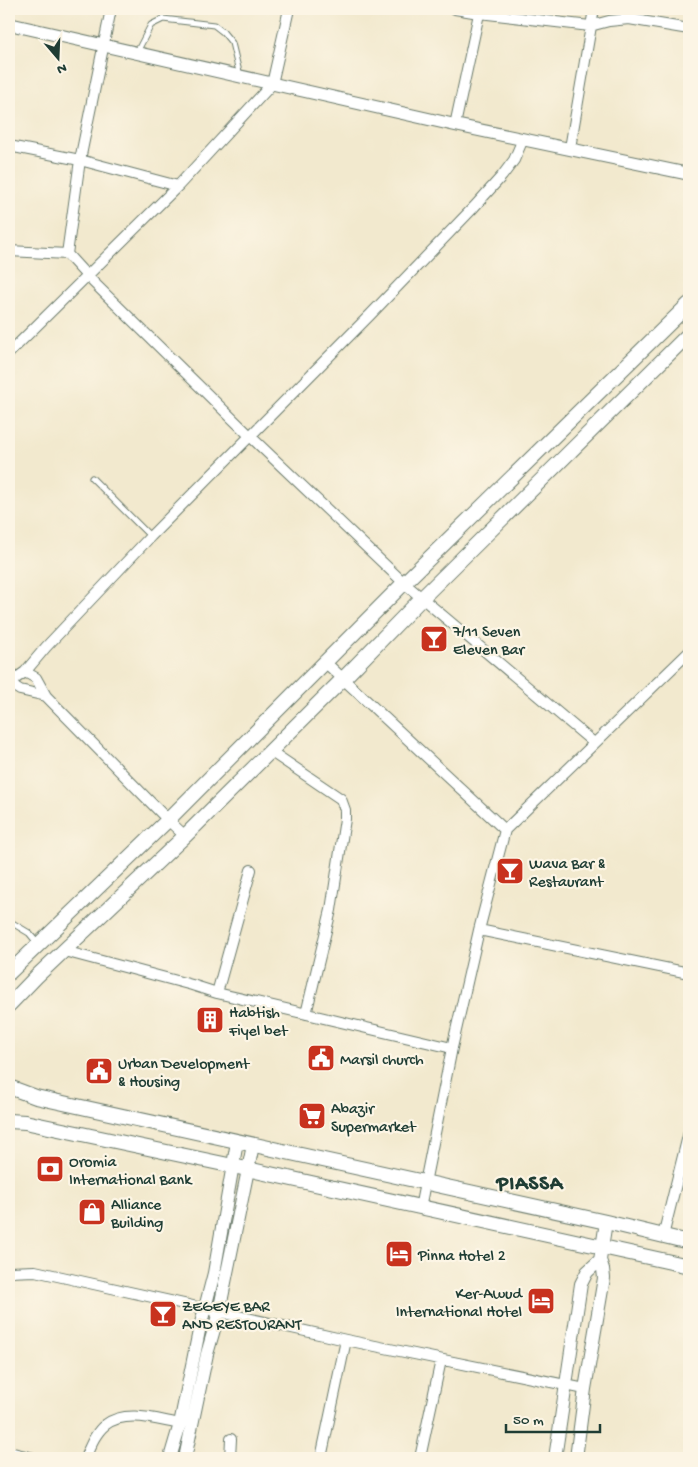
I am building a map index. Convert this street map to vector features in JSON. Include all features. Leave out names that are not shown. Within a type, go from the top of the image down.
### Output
[{"type":"main road","points":[[9,973],[168,820],[404,583],[689,304]]},
{"type":"main road","points":[[9,1005],[64,950],[185,836],[689,334]]},
{"type":"main road","points":[[561,429],[576,445]]},
{"type":"main road","points":[[9,1087],[36,1097],[606,1222],[689,1242]]},
{"type":"main road","points":[[9,1121],[25,1122],[233,1166],[420,1208],[600,1253],[689,1266]]},
{"type":"street","points":[[67,254],[80,160],[111,9]]},
{"type":"street","points":[[9,353],[178,186],[272,84],[289,9]]},
{"type":"street","points":[[455,9],[590,26],[609,21],[629,19],[689,29]]},
{"type":"street","points":[[570,148],[594,9]]},
{"type":"street","points":[[454,125],[480,11]]},
{"type":"street","points":[[9,24],[454,125],[689,174]]},
{"type":"street","points":[[46,696],[20,690],[9,683],[25,672],[46,647],[151,536],[474,208],[514,160],[523,139]]},
{"type":"street","points":[[9,146],[80,160],[178,186]]},
{"type":"street","points":[[9,250],[67,254],[250,436],[404,583],[594,744]]},
{"type":"street","points":[[9,341],[21,341]]},
{"type":"street","points":[[420,1208],[452,1048],[479,930],[505,830],[689,652]]},
{"type":"street","points":[[326,662],[505,830]]},
{"type":"street","points":[[25,672],[36,678],[46,696],[185,836]]},
{"type":"street","points":[[270,751],[341,799],[345,810],[331,910],[306,1014]]},
{"type":"street","points":[[217,993],[251,870]]},
{"type":"street","points":[[479,930],[689,973]]},
{"type":"street","points":[[64,950],[217,993],[452,1048]]},
{"type":"street","points":[[664,1236],[689,1132]]},
{"type":"street","points":[[170,1458],[180,1424],[195,1348],[219,1250],[238,1142]]},
{"type":"street","points":[[185,1458],[253,1145]]},
{"type":"street","points":[[576,1458],[585,1389],[604,1278],[600,1253],[606,1222]]},
{"type":"street","points":[[555,1458],[581,1284],[600,1253]]},
{"type":"street","points":[[9,1272],[35,1271],[346,1340],[585,1389]]},
{"type":"street","points":[[321,1458],[346,1340]]},
{"type":"street","points":[[420,1458],[441,1360]]},
{"type":"street","points":[[85,1458],[91,1443],[104,1426],[118,1418],[135,1416],[180,1424]]},
{"type":"street","points":[[230,1458],[231,1439]]},
{"type":"street","points":[[9,1452],[34,1458]]},
{"type":"lane","points":[[136,52],[151,25],[163,19],[214,25],[232,43],[240,76]]},
{"type":"lane","points":[[92,478],[151,536]]},
{"type":"lane","points":[[9,920],[28,933],[39,944]]},
{"type":"place","name":"7/11 Seven Eleven Bar","points":[[434,639]]},
{"type":"place","name":"Wava Bar & Restaurant","points":[[510,871]]},
{"type":"place","name":"Habtish Fiyel bet","points":[[210,1020]]},
{"type":"place","name":"Marsil church","points":[[321,1058]]},
{"type":"place","name":"Urban Development & Housing","points":[[99,1071]]},
{"type":"place","name":"Abazir Supermarket","points":[[312,1116]]},
{"type":"place","name":"Oromia International Bank","points":[[50,1169]]},
{"type":"place","name":"Alliance Building","points":[[92,1212]]},
{"type":"place","name":"Pinna Hotel 2","points":[[399,1254]]},
{"type":"place","name":"Ker-Awud International Hotel","points":[[541,1301]]},
{"type":"place","name":"ZEGEYE BAR AND RESTOURANT","points":[[163,1314]]},
{"type":"district","name":"PIASSA","points":[[530,1182]]}]
